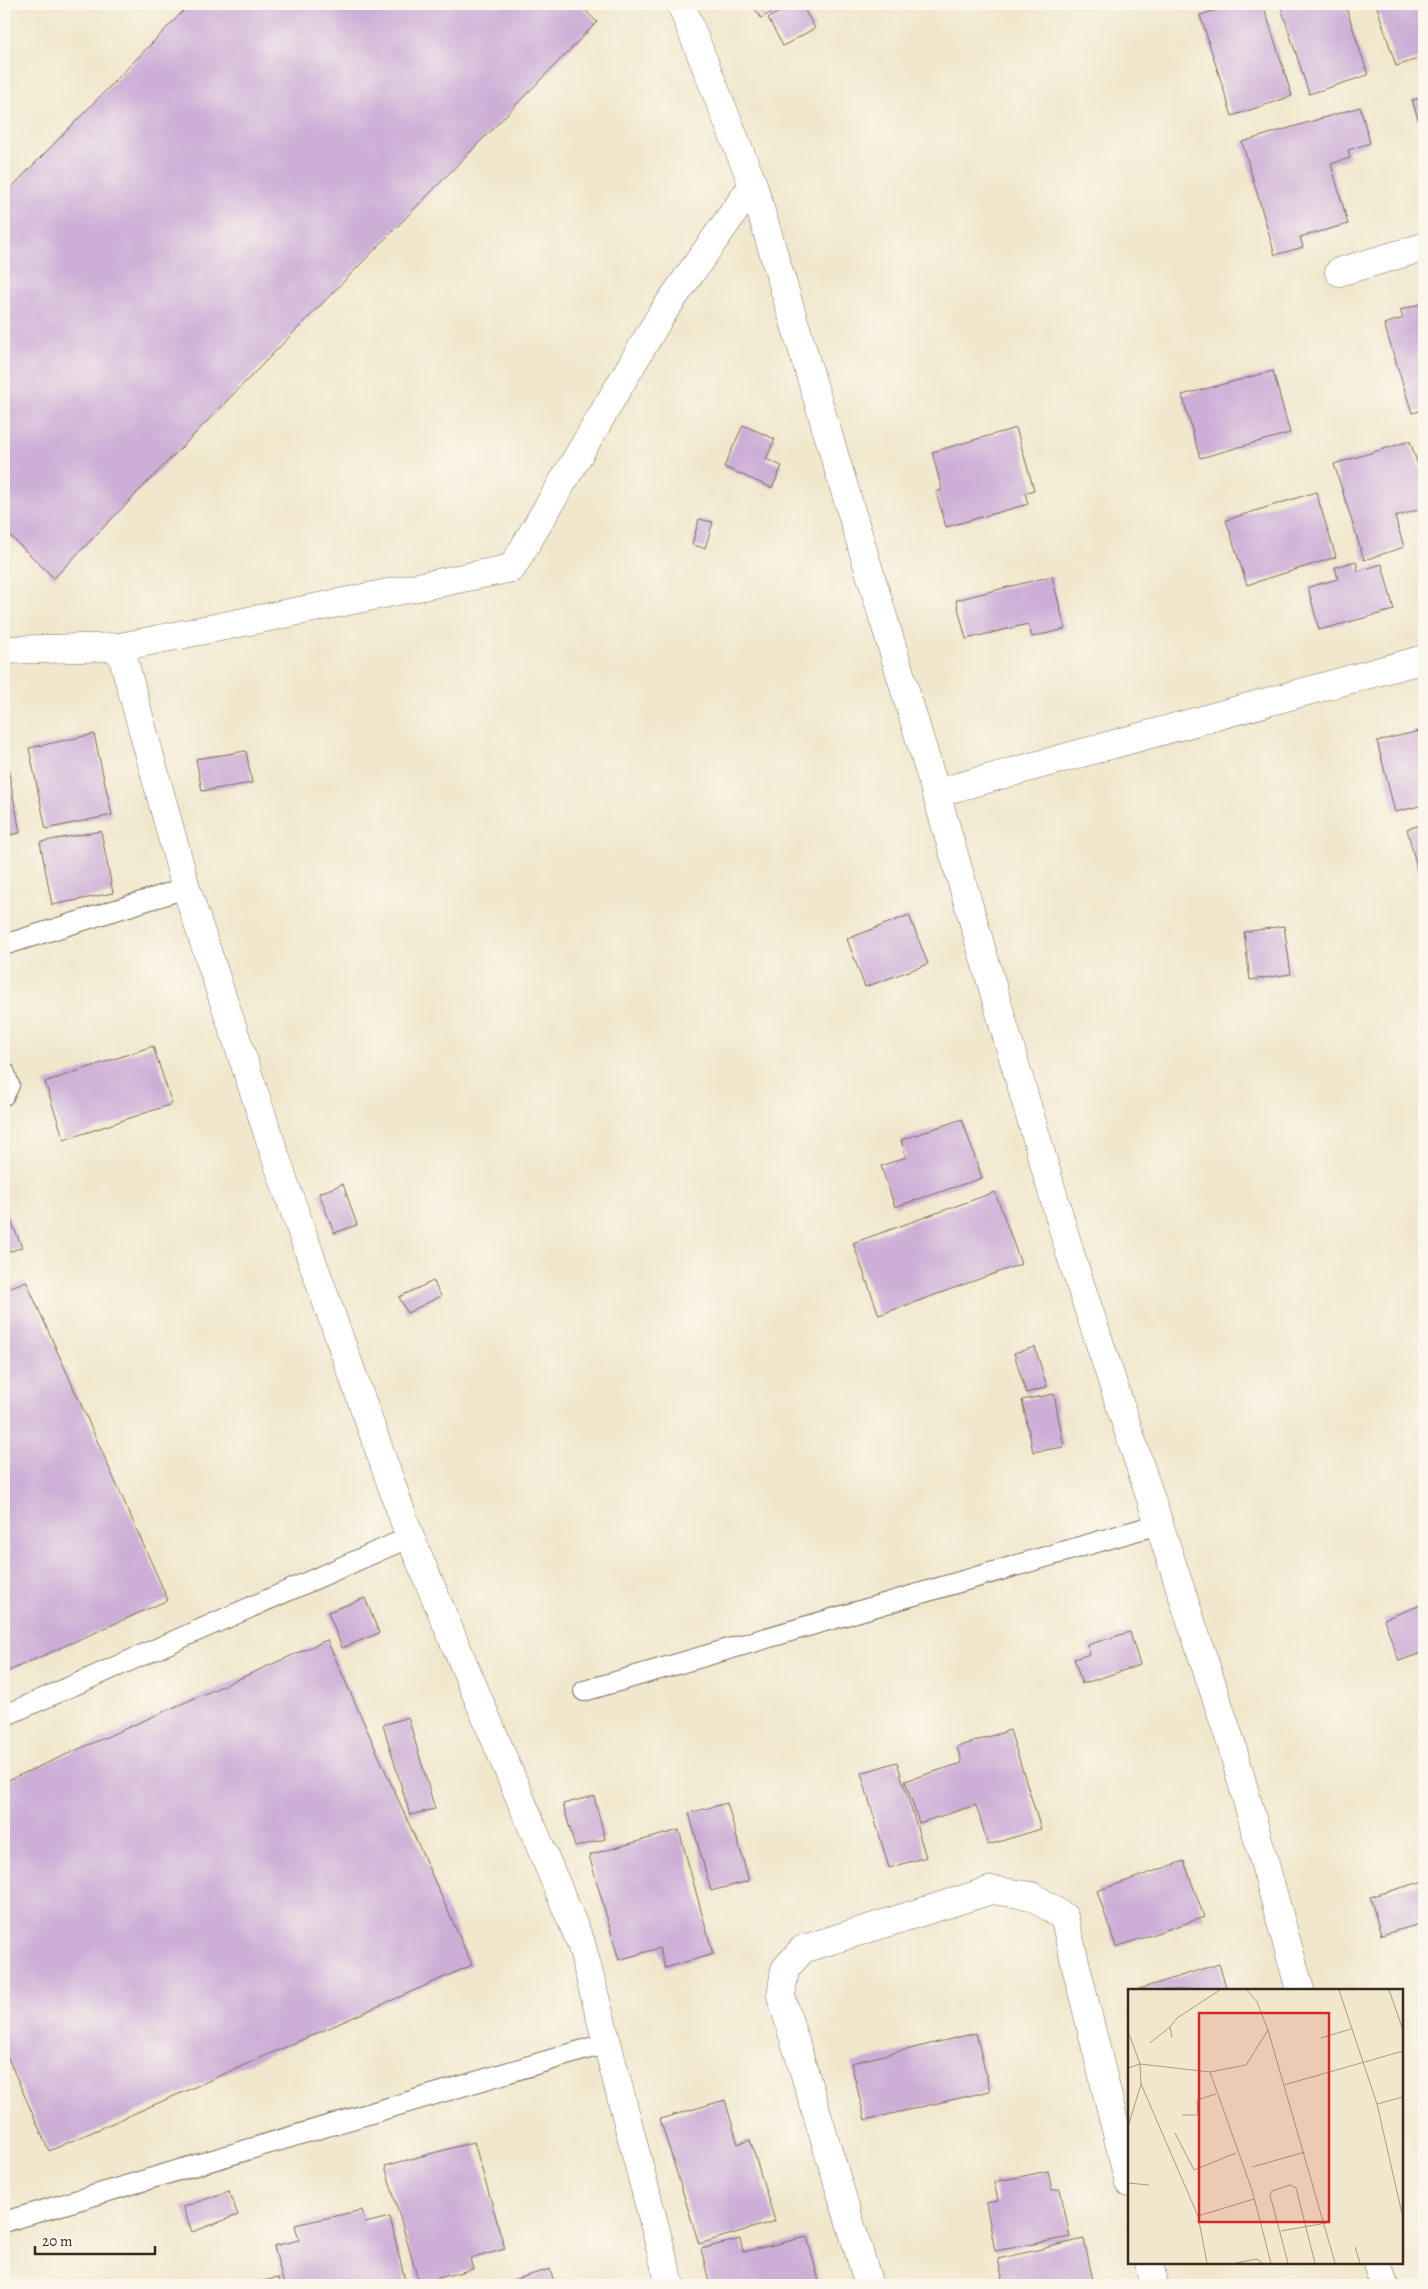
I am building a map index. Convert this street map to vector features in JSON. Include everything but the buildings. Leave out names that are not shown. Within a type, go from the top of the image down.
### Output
[{"type":"street","points":[[681,4],[753,185],[936,793],[1070,1253],[1231,1743],[1300,1989]]},
{"type":"street","points":[[4,650],[120,647],[512,568],[661,315],[753,185]]},
{"type":"street","points":[[1339,272],[1424,246]]},
{"type":"street","points":[[120,647],[186,888],[282,1176],[410,1537],[581,1943],[670,2285]]},
{"type":"street","points":[[936,793],[1424,659]]},
{"type":"street","points":[[869,2285],[781,1996],[785,1969],[803,1949],[992,1890],[1032,1896],[1064,1916],[1128,2179]]},
{"type":"street","points":[[1149,2264],[1154,2285]]},
{"type":"street","points":[[1378,2264],[1384,2285]]},
{"type":"lane","points":[[4,945],[186,888]]},
{"type":"lane","points":[[4,1071],[9,1085],[4,1095]]},
{"type":"lane","points":[[584,1691],[1159,1524]]},
{"type":"lane","points":[[4,1716],[410,1537]]},
{"type":"lane","points":[[4,2222],[607,2043]]}]
